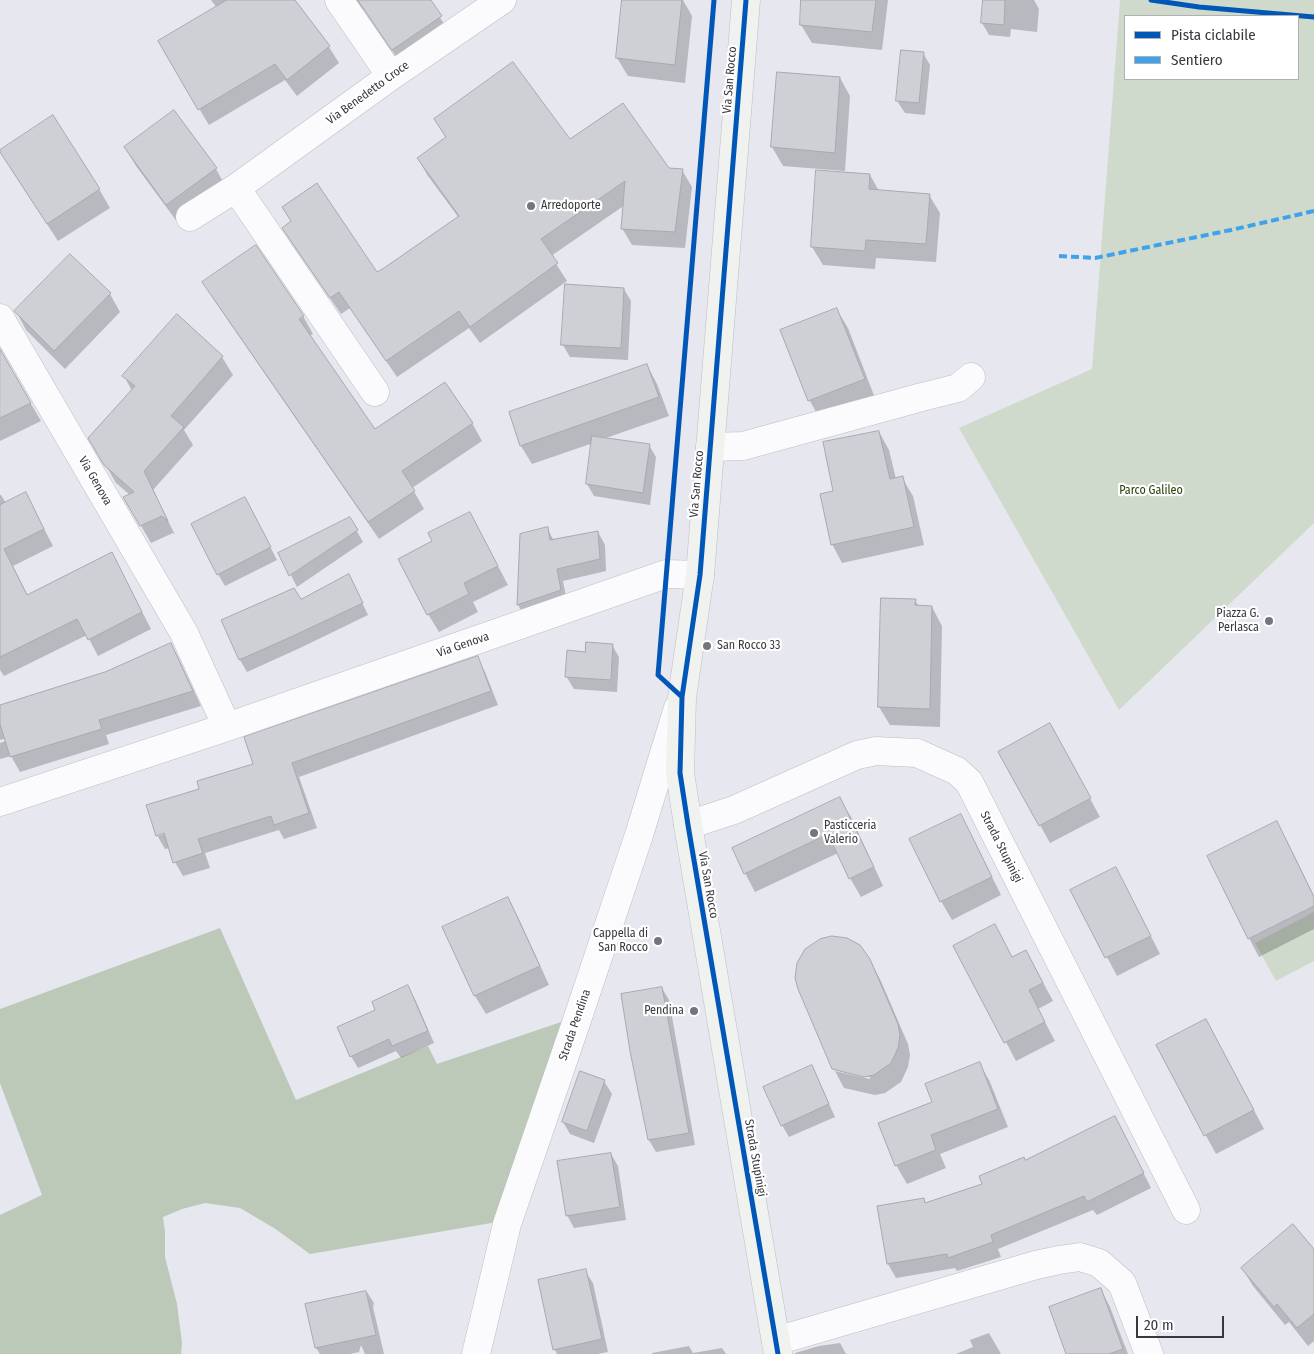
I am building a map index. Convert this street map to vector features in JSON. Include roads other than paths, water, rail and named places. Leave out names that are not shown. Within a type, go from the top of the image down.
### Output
[{"type":"street","points":[[340,0],[390,76]]},
{"type":"street","name":"Via Benedetto Croce","points":[[190,218],[236,188],[390,76],[502,0]]},
{"type":"street","name":"Via San Rocco","points":[[712,966],[680,773],[682,697],[700,576],[746,0]]},
{"type":"street","points":[[236,188],[376,392]]},
{"type":"street","name":"Via Genova","points":[[0,318],[184,633],[227,727]]},
{"type":"street","name":"Via San Rocco","points":[[710,447],[743,446],[958,388],[971,377]]},
{"type":"street","name":"Via Genova","points":[[0,802],[227,727],[666,574],[700,576]]},
{"type":"street","name":"Strada Pendina","points":[[476,1354],[507,1224],[576,1023],[682,697]]},
{"type":"street","name":"Strada Stupinigi","points":[[688,825],[734,810],[857,755],[876,751],[918,753],[957,771],[968,782],[1186,1210]]},
{"type":"street","name":"Strada Stupinigi","points":[[712,966],[777,1348],[1036,1266],[1080,1257],[1099,1263],[1122,1283],[1149,1354]]},
{"type":"place","name":"Arredoporte","points":[[531,206]]},
{"type":"place","name":"Piazza G. Perlasca","points":[[1269,621]]},
{"type":"place","name":"San Rocco 33","points":[[707,646]]},
{"type":"place","name":"Pasticceria Valerio","points":[[814,833]]},
{"type":"place","name":"Cappella di San Rocco","points":[[658,941]]},
{"type":"place","name":"Pendina","points":[[694,1011]]},
{"type":"park label","name":"Parco Galileo","points":[[1151,491]]}]
